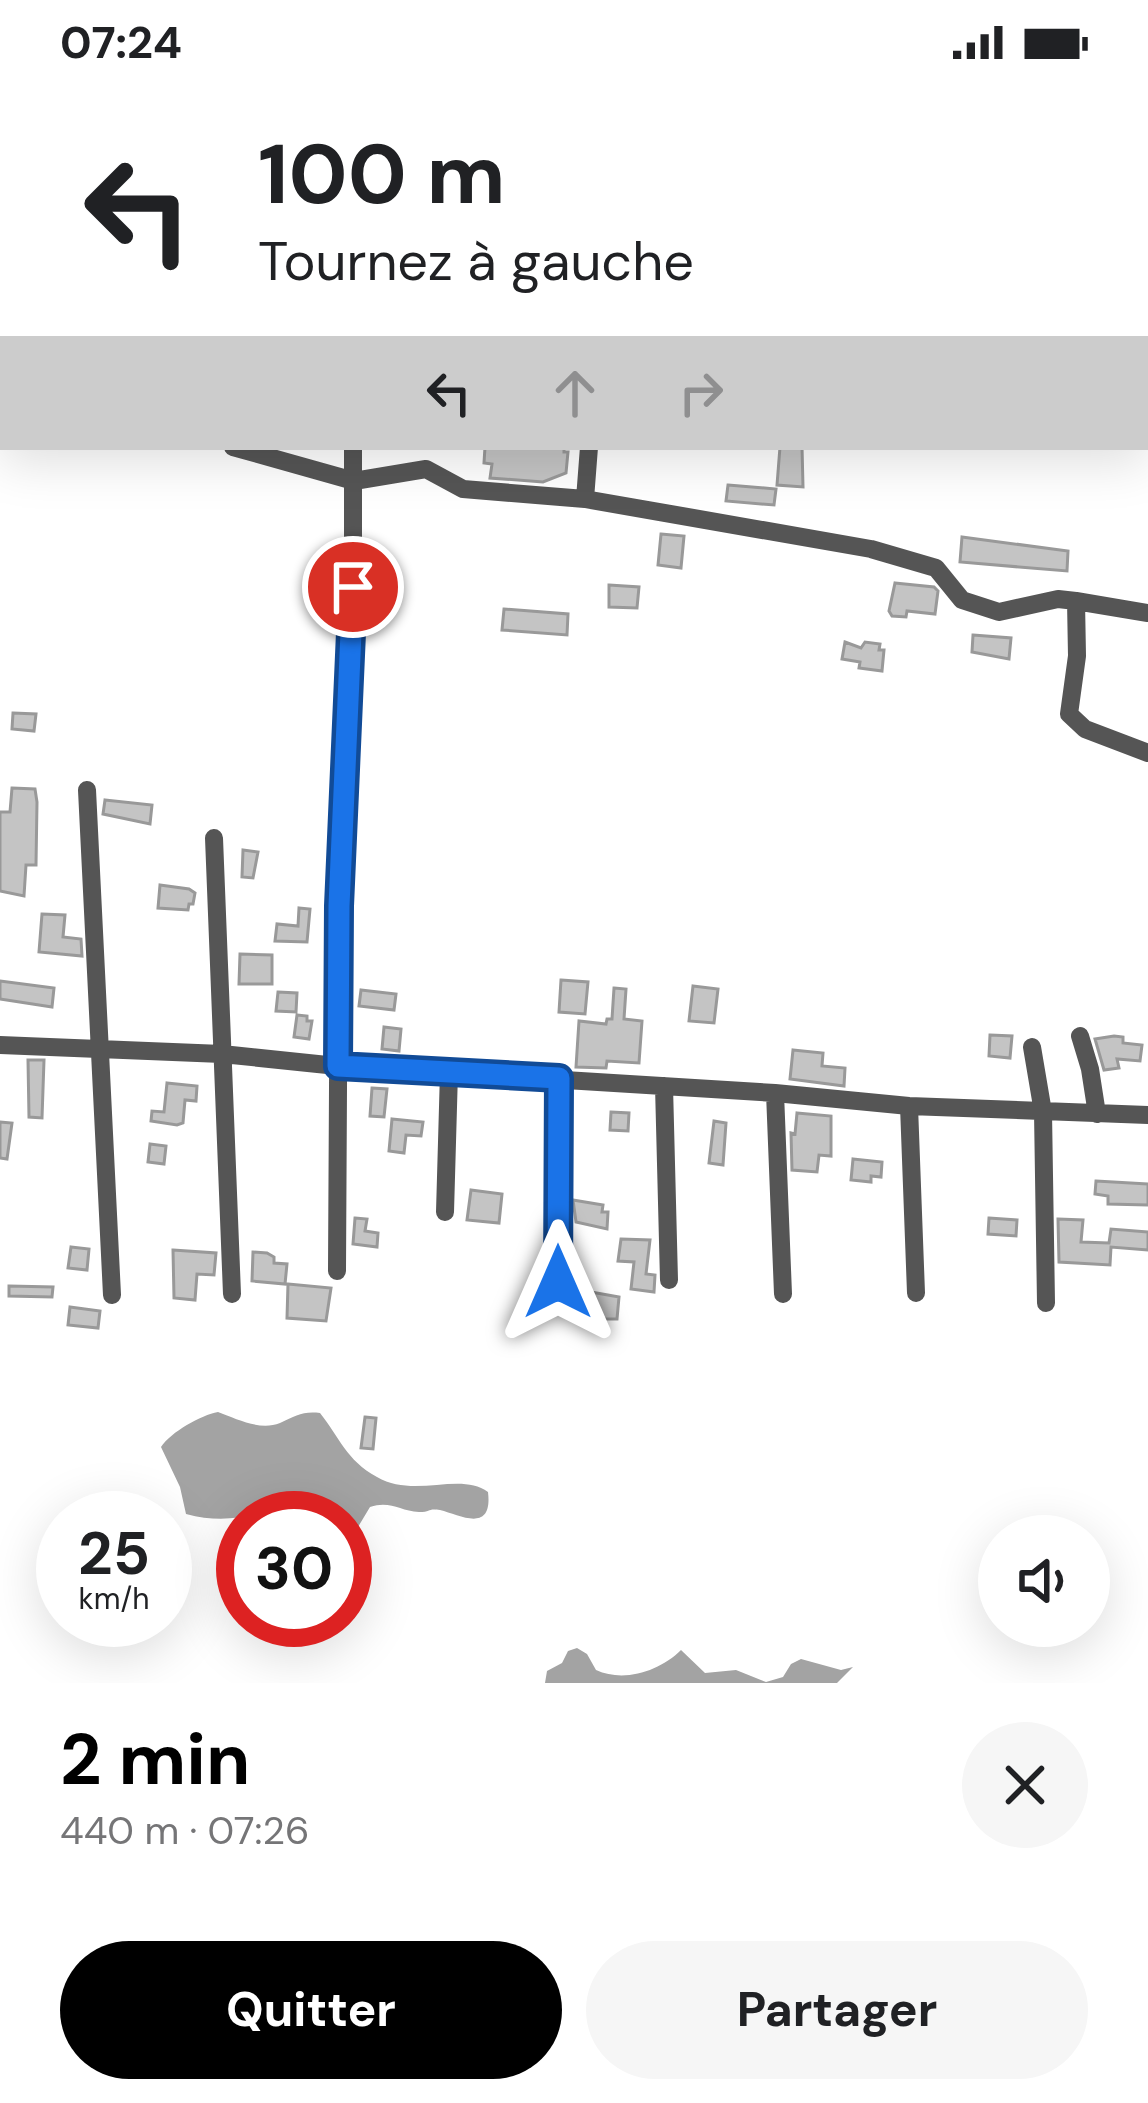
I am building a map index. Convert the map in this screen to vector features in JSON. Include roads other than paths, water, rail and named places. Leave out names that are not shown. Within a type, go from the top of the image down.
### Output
[{"type":"street","points":[[243,450],[354,482],[426,469],[463,489],[585,499],[871,549],[937,568],[962,599],[999,612],[1058,599],[1148,613]]},
{"type":"street","points":[[337,1271],[339,906],[353,587],[353,450]]},
{"type":"street","points":[[585,499],[589,450]]},
{"type":"street","points":[[1076,601],[1077,656],[1069,714],[1085,729],[1148,753]]},
{"type":"street","points":[[87,790],[112,1295]]},
{"type":"street","points":[[214,838],[232,1294]]},
{"type":"street","points":[[1080,1036],[1097,1114]]},
{"type":"street","points":[[0,1045],[222,1054],[909,1106],[1148,1115]]},
{"type":"street","points":[[1032,1047],[1042,1112],[1046,1303]]},
{"type":"street","points":[[445,1213],[449,1072]]},
{"type":"street","points":[[558,1282],[559,1078]]},
{"type":"street","points":[[664,1087],[669,1280]]},
{"type":"street","points":[[776,1093],[783,1294]]},
{"type":"street","points":[[909,1106],[916,1293]]}]
